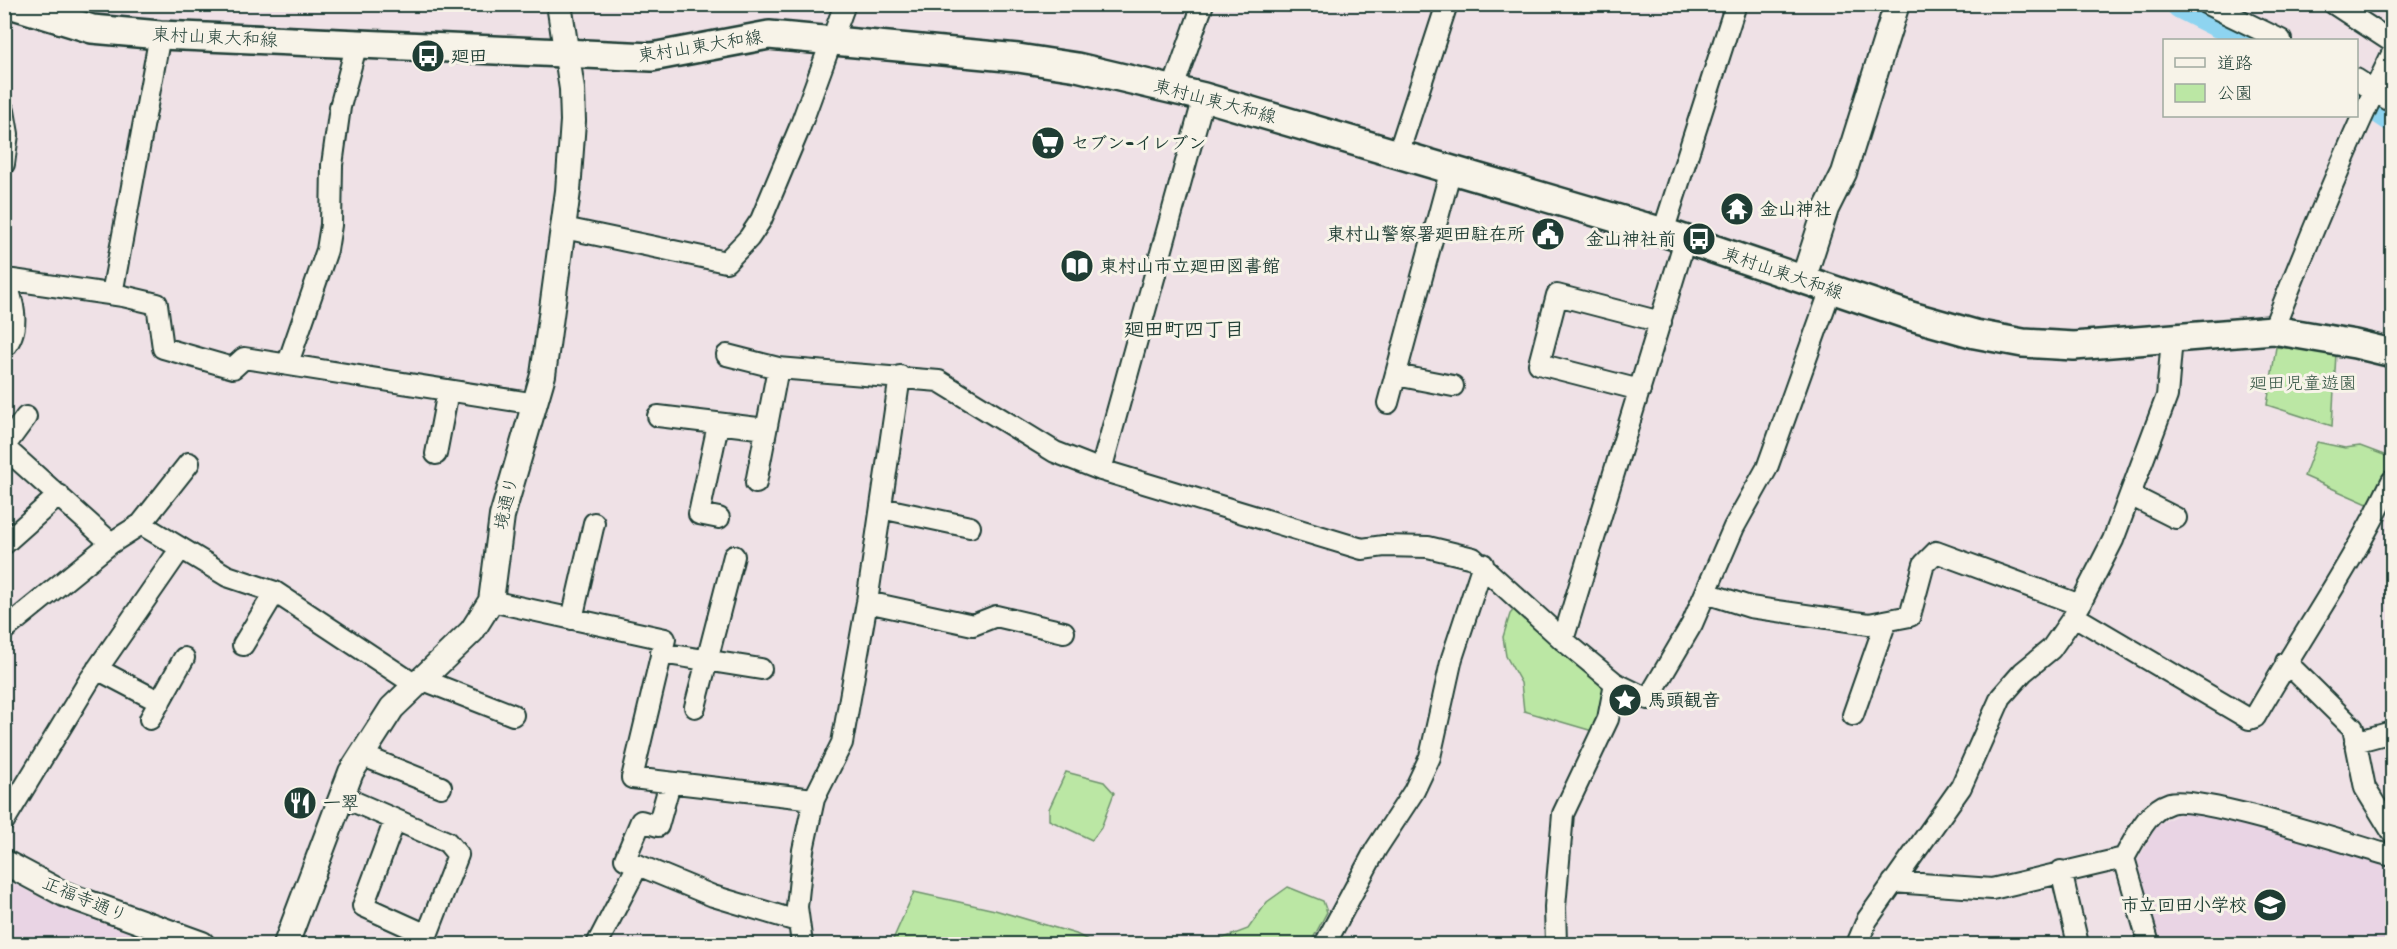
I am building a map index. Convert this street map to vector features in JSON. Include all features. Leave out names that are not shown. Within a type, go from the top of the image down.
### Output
[{"type":"main road","name":"東村山東大和線","points":[[10,4],[92,29],[160,35],[652,57],[769,35],[833,39],[1018,58],[1173,88],[1674,236],[1911,316],[1976,334],[2023,343],[2074,346],[2273,330],[2355,344],[2392,353]]},
{"type":"street","name":"境通り","points":[[286,945],[361,755],[392,708],[472,631],[492,601],[501,516],[536,404],[547,348],[564,228],[573,121],[567,53],[559,4]]},
{"type":"street","points":[[564,228],[726,262],[749,238],[761,220],[845,4]]},
{"type":"street","points":[[1173,88],[1203,4]]},
{"type":"street","points":[[1398,154],[1447,4]]},
{"type":"street","points":[[1563,640],[1661,322],[1674,236],[1736,4]]},
{"type":"street","points":[[1803,280],[1826,209],[1844,173],[1897,4]]},
{"type":"street","points":[[2207,4],[2279,39]]},
{"type":"street","points":[[2334,4],[2392,42]]},
{"type":"street","points":[[112,294],[160,35]]},
{"type":"street","points":[[288,363],[327,250],[331,225],[332,165],[340,107],[357,43]]},
{"type":"street","points":[[2273,330],[2362,113],[2392,54]]},
{"type":"street","points":[[2358,81],[2392,102]]},
{"type":"street","points":[[1101,470],[1204,97]]},
{"type":"street","points":[[4,111],[8,134],[4,164]]},
{"type":"street","points":[[1388,403],[1451,169]]},
{"type":"street","points":[[4,348],[12,340],[16,325],[5,278],[112,294],[157,304],[163,348],[233,368],[244,358],[288,363],[536,404]]},
{"type":"street","points":[[727,355],[778,368],[900,376],[939,381],[1055,452],[1101,470],[1362,549],[1384,546],[1428,547],[1473,558],[1483,564],[1563,640],[1615,683],[1648,699],[1692,624],[1734,527],[1767,468],[1831,289]]},
{"type":"street","points":[[1640,390],[1539,363],[1557,295],[1661,322]]},
{"type":"street","points":[[1857,944],[1867,920],[1961,787],[2001,698],[2023,672],[2051,649],[2077,610],[2113,540],[2166,396],[2172,338]]},
{"type":"street","points":[[756,483],[778,368]]},
{"type":"street","points":[[1396,375],[1453,386]]},
{"type":"street","points":[[802,945],[797,921],[802,850],[814,799],[842,742],[867,602],[900,376]]},
{"type":"street","points":[[436,454],[448,391]]},
{"type":"street","points":[[658,416],[766,429]]},
{"type":"street","points":[[26,417],[4,447],[111,543]]},
{"type":"street","points":[[718,425],[699,514],[719,518]]},
{"type":"street","points":[[4,630],[111,543],[141,524],[189,463]]},
{"type":"street","points":[[1706,593],[1750,607],[1869,624],[1886,621],[1910,615],[1924,564],[1936,552],[2077,610],[2249,719],[2255,717],[2286,662],[2366,536],[2392,481]]},
{"type":"street","points":[[4,544],[59,495]]},
{"type":"street","points":[[2130,495],[2176,518]]},
{"type":"street","points":[[881,508],[970,527]]},
{"type":"street","points":[[572,619],[594,523]]},
{"type":"street","points":[[141,524],[227,576],[275,592],[417,682],[513,715]]},
{"type":"street","points":[[4,820],[97,669],[181,548]]},
{"type":"street","points":[[695,707],[734,556]]},
{"type":"street","points":[[1325,945],[1376,849],[1414,791],[1430,757],[1452,658],[1483,564]]},
{"type":"street","points":[[243,645],[275,592]]},
{"type":"street","points":[[492,601],[665,639],[632,778],[814,799]]},
{"type":"street","points":[[867,602],[973,625],[996,616],[1024,631],[1064,632]]},
{"type":"street","points":[[1853,715],[1886,621]]},
{"type":"street","points":[[662,652],[761,669]]},
{"type":"street","points":[[97,669],[155,711],[184,658]]},
{"type":"street","points":[[2286,662],[2353,728],[2365,788],[2392,832]]},
{"type":"street","points":[[1556,945],[1555,907],[1563,814],[1608,718],[1615,683]]},
{"type":"street","points":[[2355,742],[2392,732]]},
{"type":"street","points":[[361,755],[441,787]]},
{"type":"street","points":[[670,783],[658,826],[641,821],[625,859],[713,896],[797,921]]},
{"type":"street","points":[[343,797],[447,842],[458,855],[427,935],[363,906],[395,820]]},
{"type":"street","points":[[2148,945],[2124,858],[2148,817],[2171,803],[2215,807],[2392,856]]},
{"type":"street","points":[[1893,882],[1992,889],[2124,858]]},
{"type":"street","name":"正福寺通り","points":[[4,862],[64,894],[202,945]]},
{"type":"street","points":[[597,945],[638,865]]},
{"type":"street","points":[[2061,872],[2080,943],[2078,945]]},
{"type":"shaded area","name":"市立回田小学校","points":[[2190,809],[2392,865],[2392,944],[2159,944],[2135,866],[2156,826]]},
{"type":"shaded area","points":[[5,880],[70,912],[160,944],[5,944]]},
{"type":"green space","name":"廻田児童遊園","points":[[2276,347],[2336,353],[2332,426],[2267,405]]},
{"type":"green space","points":[[2317,442],[2345,448],[2360,446],[2392,458],[2372,506],[2304,476]]},
{"type":"green space","points":[[1516,607],[1609,689],[1596,732],[1524,711],[1521,683],[1506,656],[1503,637],[1510,614]]},
{"type":"green space","points":[[1066,772],[1104,782],[1114,793],[1101,828],[1092,840],[1049,820],[1049,809]]},
{"type":"green space","points":[[1288,887],[1323,901],[1327,912],[1310,944],[1208,944],[1248,929],[1267,902]]},
{"type":"green space","points":[[914,892],[995,910],[1076,934],[1096,944],[891,944]]},
{"type":"waterway","points":[[2181,4],[2251,39]]},
{"type":"waterway","points":[[2358,94],[2392,117]]},
{"type":"place","name":"廻田","points":[[428,56]]},
{"type":"place","name":"セブン-イレブン","points":[[1048,143]]},
{"type":"place","name":"金山神社","points":[[1737,209]]},
{"type":"place","name":"東村山警察署廻田駐在所","points":[[1548,234]]},
{"type":"place","name":"金山神社前","points":[[1699,239]]},
{"type":"place","name":"東村山市立廻田図書館","points":[[1077,266]]},
{"type":"place","name":"馬頭観音","points":[[1625,700]]},
{"type":"place","name":"一翠","points":[[300,803]]},
{"type":"place","name":"市立回田小学校","points":[[2270,905]]},
{"type":"district","name":"廻田町四丁目","points":[[1184,329]]}]
